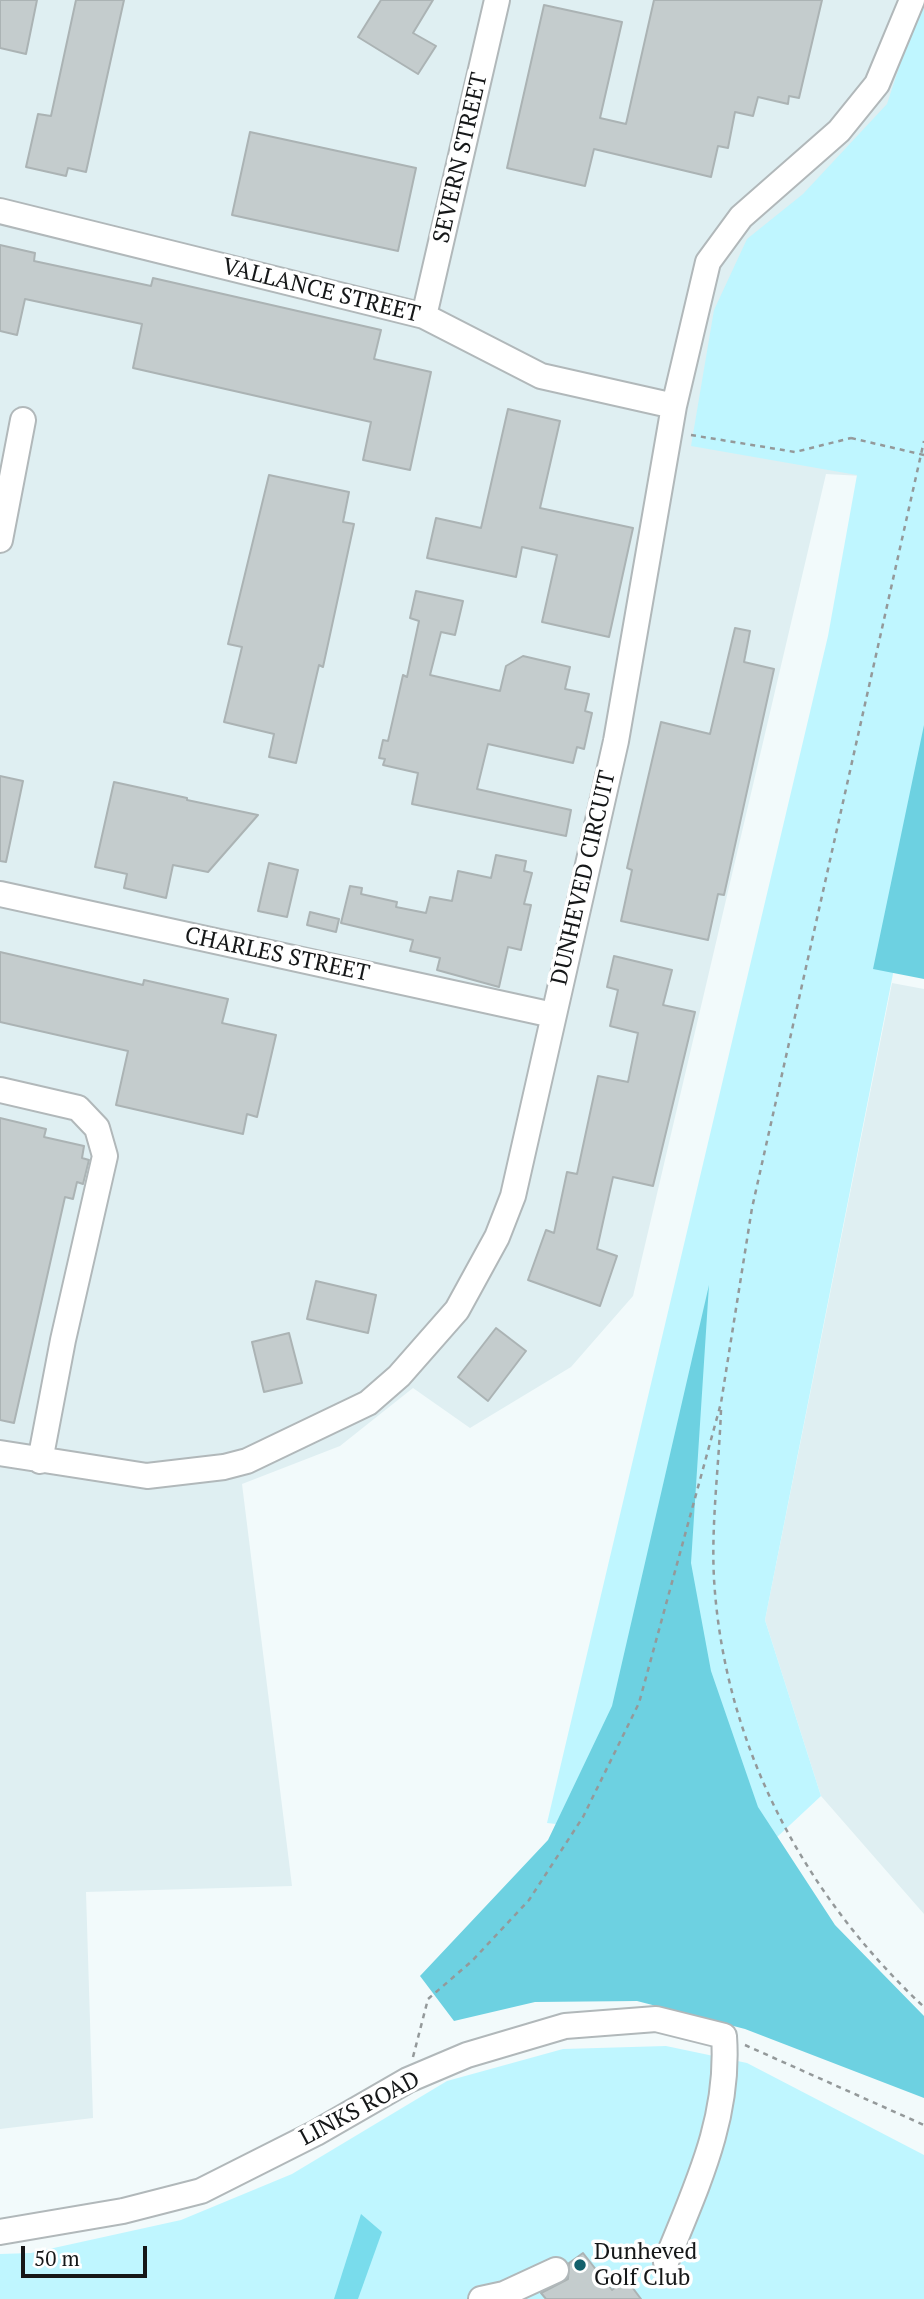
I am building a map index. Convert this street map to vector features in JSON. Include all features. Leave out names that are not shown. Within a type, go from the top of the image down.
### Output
[{"type":"street","name":"SEVERN STREET","points":[[424,316],[497,0]]},
{"type":"street","name":"DUNHEVED CIRCUIT","points":[[0,1453],[147,1476],[224,1467],[247,1461],[368,1403],[399,1377],[457,1310],[497,1237],[513,1196],[616,741],[674,406],[708,262],[741,217],[839,131],[877,84],[912,0]]},
{"type":"street","name":"VALLANCE STREET","points":[[0,211],[424,316],[541,376],[674,406]]},
{"type":"street","points":[[0,540],[23,420]]},
{"type":"street","name":"CHARLES STREET","points":[[0,894],[553,1015]]},
{"type":"street","points":[[0,1090],[78,1108],[97,1128],[105,1156],[63,1340],[40,1461]]},
{"type":"street","name":"LINKS ROAD","points":[[0,2232],[123,2211],[201,2191],[316,2133],[408,2080],[467,2055],[565,2026],[656,2019],[724,2036],[724,2095],[712,2148],[666,2262]]},
{"type":"street","points":[[498,2297],[556,2270]]},
{"type":"path","points":[[670,431],[796,452],[851,438],[924,455]]},
{"type":"path","points":[[408,2080],[428,1999],[472,1961],[529,1900],[583,1817],[639,1703],[721,1403],[752,1208],[924,441]]},
{"type":"path","points":[[721,1403],[714,1579],[729,1689],[772,1808],[838,1915],[924,2007]]},
{"type":"path","points":[[751,2048],[924,2125]]},
{"type":"shaded area","points":[[0,0],[924,0],[862,476],[826,474],[633,1296],[571,1367],[470,1428],[413,1388],[340,1446],[242,1484],[292,1886],[86,1892],[93,2118],[0,2129]]},
{"type":"shaded area","points":[[921,0],[924,0],[924,832],[911,883],[765,1620],[821,1796],[746,1866],[609,1830],[547,1823],[828,636],[857,475],[691,446],[714,310],[747,239],[803,194],[887,104]]},
{"type":"shaded area","points":[[924,725],[924,979],[873,969]]},
{"type":"shaded area","points":[[892,983],[924,989],[924,1914],[821,1796],[765,1620]]},
{"type":"shaded area","points":[[709,1285],[691,1563],[711,1671],[758,1807],[835,1925],[924,2016],[924,2098],[745,2029],[637,2001],[535,2002],[454,2021],[420,1976],[548,1840],[612,1706]]},
{"type":"shaded area","name":"Dunheved Golf Club","points":[[666,2046],[747,2063],[924,2155],[924,2299],[0,2299],[0,2254],[31,2253],[181,2220],[292,2174],[447,2081],[563,2049]]},
{"type":"shaded area","points":[[361,2214],[382,2232],[358,2299],[334,2299]]},
{"type":"building","points":[[0,0],[37,0],[26,54],[0,48]]},
{"type":"building","points":[[76,0],[124,0],[86,172],[68,168],[66,176],[26,167],[38,114],[51,116]]},
{"type":"building","points":[[381,0],[433,0],[413,33],[436,46],[418,74],[358,37]]},
{"type":"building","points":[[654,0],[822,0],[799,98],[789,96],[788,104],[758,97],[753,116],[735,112],[728,148],[718,146],[711,177],[594,149],[585,186],[507,168],[544,5],[622,22],[600,118],[626,124]]},
{"type":"building","points":[[250,132],[416,168],[398,251],[232,215]]},
{"type":"building","points":[[0,245],[35,253],[34,261],[151,286],[153,278],[381,330],[374,359],[431,372],[410,470],[363,460],[371,422],[133,368],[142,324],[25,299],[17,335],[0,331]]},
{"type":"building","points":[[508,409],[560,421],[540,508],[633,528],[609,637],[542,622],[557,555],[522,547],[516,577],[427,558],[436,518],[481,528]]},
{"type":"building","points":[[269,475],[349,492],[343,522],[354,524],[323,667],[319,665],[296,763],[269,757],[274,734],[224,722],[242,647],[228,644]]},
{"type":"building","points":[[416,591],[463,601],[455,635],[441,632],[430,675],[500,691],[506,666],[523,656],[570,667],[565,689],[589,694],[585,711],[592,713],[584,749],[577,747],[573,763],[488,744],[477,789],[571,810],[566,836],[412,804],[418,773],[383,765],[385,759],[379,758],[383,740],[388,741],[403,675],[407,677],[419,621],[410,618]]},
{"type":"building","points":[[735,628],[750,631],[744,662],[774,669],[724,895],[718,894],[708,940],[621,921],[632,870],[627,868],[661,722],[710,734]]},
{"type":"building","points":[[0,776],[23,781],[6,862],[0,861]]},
{"type":"building","points":[[114,782],[258,815],[208,872],[173,865],[166,898],[124,888],[127,874],[95,867]]},
{"type":"building","points":[[496,855],[526,861],[524,871],[532,873],[524,904],[531,905],[521,950],[508,947],[499,987],[437,970],[440,958],[410,951],[413,940],[341,923],[350,886],[362,888],[361,894],[397,902],[396,907],[426,913],[430,897],[452,901],[458,871],[491,878]]},
{"type":"building","points":[[269,863],[298,870],[287,917],[258,911]]},
{"type":"building","points":[[310,912],[339,919],[336,932],[307,925]]},
{"type":"building","points":[[0,952],[143,985],[144,980],[228,999],[222,1023],[276,1035],[257,1117],[247,1114],[243,1134],[116,1105],[128,1051],[0,1022]]},
{"type":"building","points":[[614,956],[672,970],[663,1005],[695,1012],[653,1186],[613,1177],[597,1249],[617,1256],[600,1306],[528,1280],[546,1230],[554,1233],[567,1172],[577,1174],[598,1076],[628,1082],[638,1033],[610,1026],[618,990],[607,987]]},
{"type":"building","points":[[0,1118],[46,1129],[44,1137],[84,1146],[82,1158],[89,1160],[83,1184],[77,1182],[73,1199],[65,1197],[14,1423],[0,1420]]},
{"type":"building","points":[[316,1281],[376,1295],[368,1333],[307,1319]]},
{"type":"building","points":[[496,1328],[526,1351],[488,1401],[458,1377]]},
{"type":"building","points":[[289,1333],[302,1383],[264,1392],[252,1342]]},
{"type":"building","name":"Dunheved Golf Club","points":[[583,2253],[612,2290],[626,2279],[641,2299],[546,2299],[541,2293],[568,2279],[569,2263]]},
{"type":"place","name":"Dunheved Golf Club","points":[[580,2265]]}]
